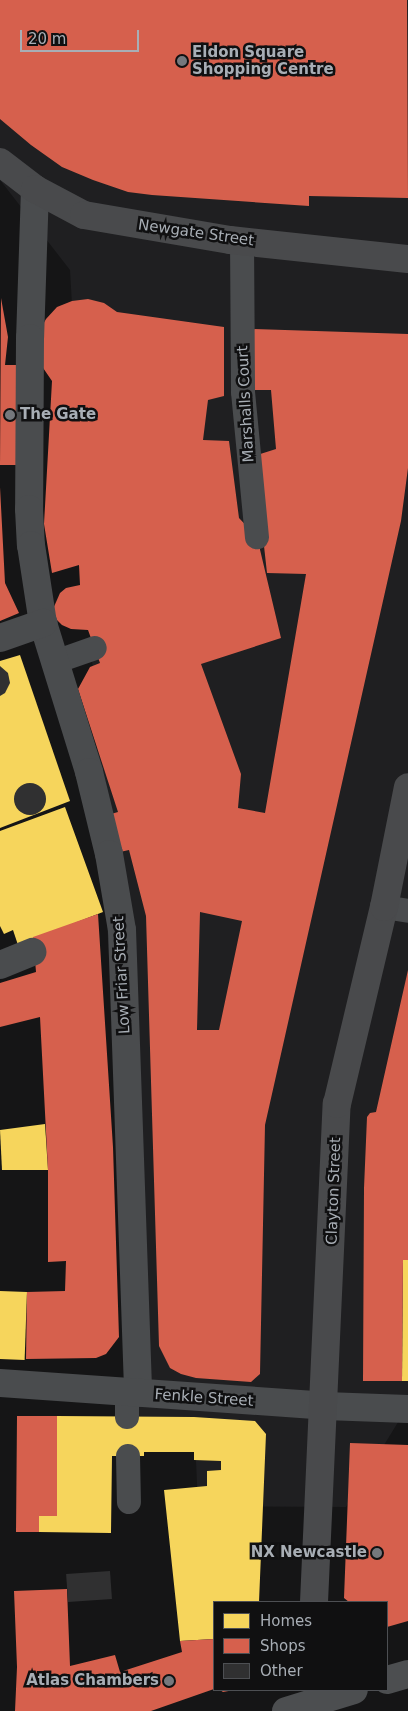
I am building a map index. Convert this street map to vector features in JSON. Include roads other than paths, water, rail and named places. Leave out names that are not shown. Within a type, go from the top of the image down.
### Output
[{"type":"main road","points":[[388,1680],[408,1674]]},
{"type":"main road","points":[[303,1704],[350,1691]]},
{"type":"street","name":"Newgate Street","points":[[0,162],[35,189],[84,215],[242,241],[408,259]]},
{"type":"street","name":"Low Friar Street","points":[[35,189],[29,508],[31,545],[43,624],[88,772],[107,845],[122,930],[131,1401]]},
{"type":"street","points":[[0,638],[43,624]]},
{"type":"street","name":"Clayton Street","points":[[314,1601],[325,1406],[337,1104],[396,909],[408,787]]},
{"type":"street","points":[[0,965],[32,952]]},
{"type":"street","name":"Fenkle Street","points":[[0,1383],[131,1401],[408,1409]]},
{"type":"lane","name":"Marshalls Court","points":[[242,241],[243,392],[257,537]]},
{"type":"lane","points":[[55,662],[95,648]]},
{"type":"lane","points":[[128,1456],[129,1502]]},
{"type":"place","name":"Eldon Square Shopping Centre","points":[[182,61]]},
{"type":"place","name":"The Gate","points":[[10,415]]},
{"type":"place","name":"NX Newcastle","points":[[377,1553]]},
{"type":"place","name":"Atlas Chambers","points":[[169,1681]]}]
